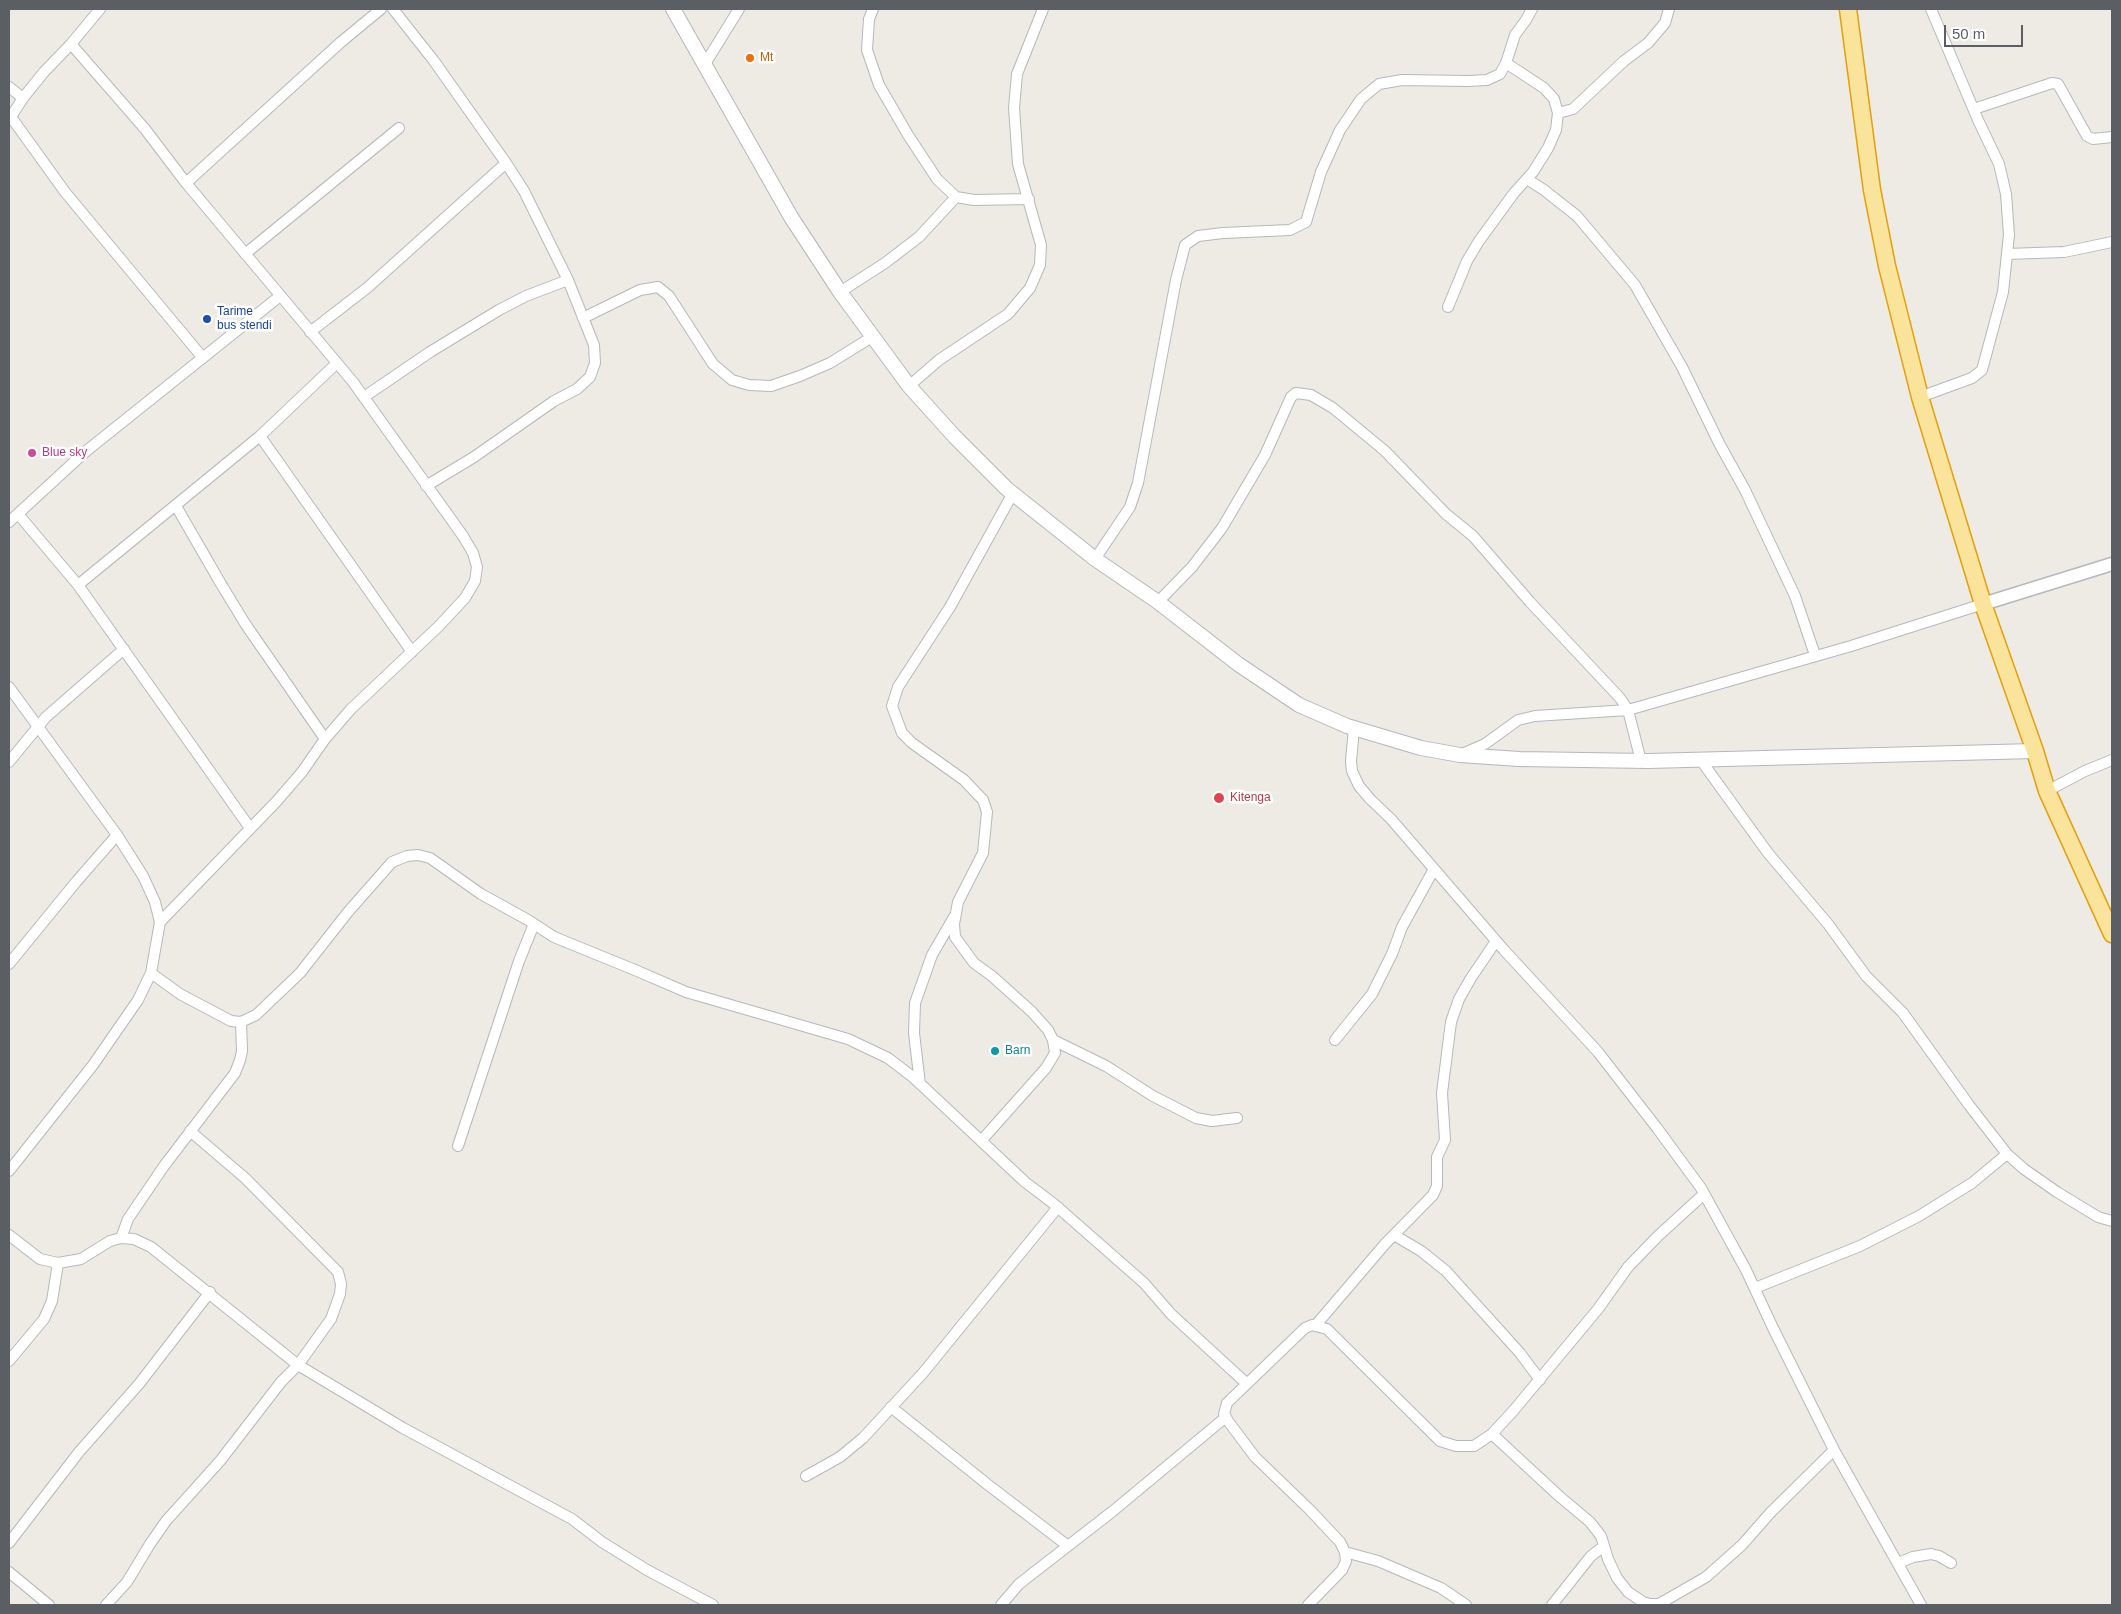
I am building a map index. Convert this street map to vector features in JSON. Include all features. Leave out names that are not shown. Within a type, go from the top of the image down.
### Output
[{"type":"highway","points":[[1848,9],[1874,200],[1887,266],[1920,397],[1983,604],[2035,751],[2047,791],[2112,934]]},
{"type":"main road","points":[[673,9],[791,217],[872,338],[909,386],[954,436],[1013,494],[1095,559],[1158,602],[1238,664],[1299,705],[1354,728],[1421,748],[1460,755],[1519,760],[1641,761],[2035,751]]},
{"type":"street","points":[[100,9],[71,44],[44,72],[10,118],[66,192],[203,358]]},
{"type":"street","points":[[186,183],[340,42],[381,9]]},
{"type":"street","points":[[393,9],[434,60],[524,191],[568,280],[594,345],[595,363],[590,377],[577,389],[548,405],[474,457],[426,486]]},
{"type":"street","points":[[705,64],[739,9]]},
{"type":"street","points":[[873,9],[869,19],[868,50],[879,85],[908,135],[937,179],[956,197],[974,200],[1029,199]]},
{"type":"street","points":[[909,386],[940,360],[1008,314],[1030,288],[1040,265],[1041,245],[1018,164],[1014,108],[1018,74],[1043,9]]},
{"type":"street","points":[[1095,559],[1130,506],[1138,483],[1176,280],[1185,244],[1198,236],[1290,230],[1306,222],[1322,172],[1340,130],[1361,99],[1379,84],[1402,80],[1433,82],[1487,80],[1500,74],[1506,64],[1515,35],[1532,9]]},
{"type":"street","points":[[1558,113],[1572,109],[1624,61],[1648,43],[1665,23],[1669,9]]},
{"type":"street","points":[[1920,397],[1972,378],[1982,370],[2003,292],[2009,235],[2006,194],[1999,164],[1931,9]]},
{"type":"street","points":[[71,44],[145,129],[186,183],[364,397],[468,545],[473,553],[477,567],[475,581],[465,598],[412,652],[357,703],[325,739],[302,772],[160,922]]},
{"type":"street","points":[[1448,307],[1467,261],[1479,241],[1514,193],[1527,179],[1548,148],[1556,130],[1558,113],[1554,99],[1544,88],[1506,64]]},
{"type":"street","points":[[1974,110],[2022,94],[2043,84],[2058,84],[2087,136],[2093,139],[2112,137]]},
{"type":"street","points":[[9,87],[23,98]]},
{"type":"street","points":[[245,254],[399,128]]},
{"type":"street","points":[[310,332],[367,288],[506,163]]},
{"type":"street","points":[[1527,179],[1577,216],[1636,285],[1682,367],[1720,445],[1745,490],[1795,596],[1815,655]]},
{"type":"street","points":[[840,292],[885,263],[919,237],[956,197]]},
{"type":"street","points":[[2007,254],[2064,252],[2112,242]]},
{"type":"street","points":[[364,397],[430,352],[499,310],[526,296],[568,280]]},
{"type":"street","points":[[583,318],[640,290],[658,287],[669,296],[713,364],[732,380],[756,385],[771,386],[800,376],[830,363],[872,338]]},
{"type":"street","points":[[9,522],[85,452],[280,296]]},
{"type":"street","points":[[78,585],[260,436],[337,363]]},
{"type":"street","points":[[1158,602],[1192,567],[1222,528],[1266,455],[1291,397],[1296,393],[1302,393],[1320,400],[1333,408],[1385,451],[1446,514],[1473,536],[1530,602],[1620,698],[1628,710],[1641,761]]},
{"type":"street","points":[[260,436],[412,652]]},
{"type":"street","points":[[981,1141],[1046,1068],[1055,1053],[1053,1040],[1048,1030],[1032,1012],[974,963],[955,937],[954,924],[958,902],[983,853],[987,812],[983,800],[964,780],[912,743],[902,733],[892,706],[898,687],[950,607],[1013,494]]},
{"type":"street","points":[[176,506],[241,617],[325,739]]},
{"type":"street","points":[[18,514],[78,585],[250,828]]},
{"type":"street","points":[[1460,755],[1485,744],[1518,720],[1535,716],[1628,710],[1851,646],[2112,564]]},
{"type":"street","points":[[9,762],[46,717],[124,649]]},
{"type":"street","points":[[9,686],[37,728],[117,835],[143,876],[155,902],[160,922],[152,972],[138,1000],[93,1065],[9,1171]]},
{"type":"street","points":[[1354,728],[1351,761],[1355,779],[1370,800],[1391,819],[1496,941],[1598,1052],[1657,1128],[1704,1194],[1755,1288],[1777,1337],[1834,1450],[1921,1605]]},
{"type":"street","points":[[1700,759],[1768,853],[1828,924],[1866,976],[1903,1013],[2007,1154],[2024,1169],[2058,1192],[2098,1217],[2112,1221]]},
{"type":"street","points":[[2047,791],[2084,771],[2112,760]]},
{"type":"street","points":[[9,964],[117,835]]},
{"type":"street","points":[[152,972],[180,994],[231,1021],[241,1022],[256,1016],[300,972],[348,912],[392,862],[407,856],[430,858],[481,894],[554,937],[686,992],[848,1038],[888,1058],[920,1084],[1025,1182],[1058,1207],[1144,1283],[1171,1314],[1246,1383]]},
{"type":"street","points":[[1336,1040],[1372,994],[1392,954],[1402,927],[1434,869]]},
{"type":"street","points":[[920,1084],[914,1033],[915,1003],[932,955],[956,914]]},
{"type":"street","points":[[458,1146],[519,961],[534,924]]},
{"type":"street","points":[[1315,1326],[1394,1235],[1432,1195],[1437,1186],[1437,1156],[1445,1140],[1442,1093],[1451,1022],[1459,999],[1496,941]]},
{"type":"street","points":[[121,1238],[128,1219],[235,1073],[242,1051],[241,1022]]},
{"type":"street","points":[[1053,1040],[1106,1066],[1154,1096],[1196,1118],[1212,1121],[1237,1118]]},
{"type":"street","points":[[106,1605],[127,1582],[166,1521],[220,1461],[281,1382],[298,1365],[331,1319],[340,1294],[341,1284],[338,1272],[245,1178],[190,1132]]},
{"type":"street","points":[[1755,1288],[1860,1246],[1919,1216],[1972,1183],[2007,1154]]},
{"type":"street","points":[[1308,1605],[1342,1570],[1346,1561],[1345,1552],[1340,1542],[1310,1510],[1255,1458],[1226,1417],[1224,1408],[1246,1383],[1305,1328],[1323,1327],[1335,1336],[1440,1441],[1456,1446],[1474,1446],[1492,1434],[1540,1380],[1598,1309],[1628,1267],[1658,1236],[1704,1194]]},
{"type":"street","points":[[806,1476],[840,1456],[863,1438],[923,1373],[1058,1207]]},
{"type":"street","points":[[9,1235],[40,1258],[58,1262],[81,1259],[110,1241],[121,1238],[134,1238],[151,1247],[210,1292],[298,1365],[403,1428],[572,1519],[602,1542],[647,1570],[713,1605]]},
{"type":"street","points":[[1394,1235],[1421,1251],[1446,1271],[1520,1353],[1540,1380]]},
{"type":"street","points":[[9,1361],[44,1319],[52,1301],[58,1262]]},
{"type":"street","points":[[9,1543],[79,1452],[128,1397],[210,1292]]},
{"type":"street","points":[[891,1408],[986,1484],[1068,1546]]},
{"type":"street","points":[[1002,1605],[1018,1584],[1112,1511],[1226,1417]]},
{"type":"street","points":[[1492,1434],[1590,1522],[1601,1536],[1617,1578],[1628,1592],[1643,1602],[1659,1604],[1706,1577],[1714,1570],[1742,1545],[1771,1512],[1834,1450]]},
{"type":"street","points":[[1552,1605],[1591,1556],[1604,1546]]},
{"type":"street","points":[[1345,1552],[1378,1561],[1441,1588],[1466,1605]]},
{"type":"street","points":[[1898,1563],[1913,1557],[1931,1554],[1951,1563]]},
{"type":"street","points":[[9,1572],[49,1605]]},
{"type":"place","name":"Mt","points":[[750,58]]},
{"type":"place","name":"Tarime bus stendi","points":[[207,319]]},
{"type":"place","name":"Blue sky","points":[[32,453]]},
{"type":"place","name":"Kitenga","points":[[1219,798]]},
{"type":"place","name":"Barn","points":[[995,1051]]}]
